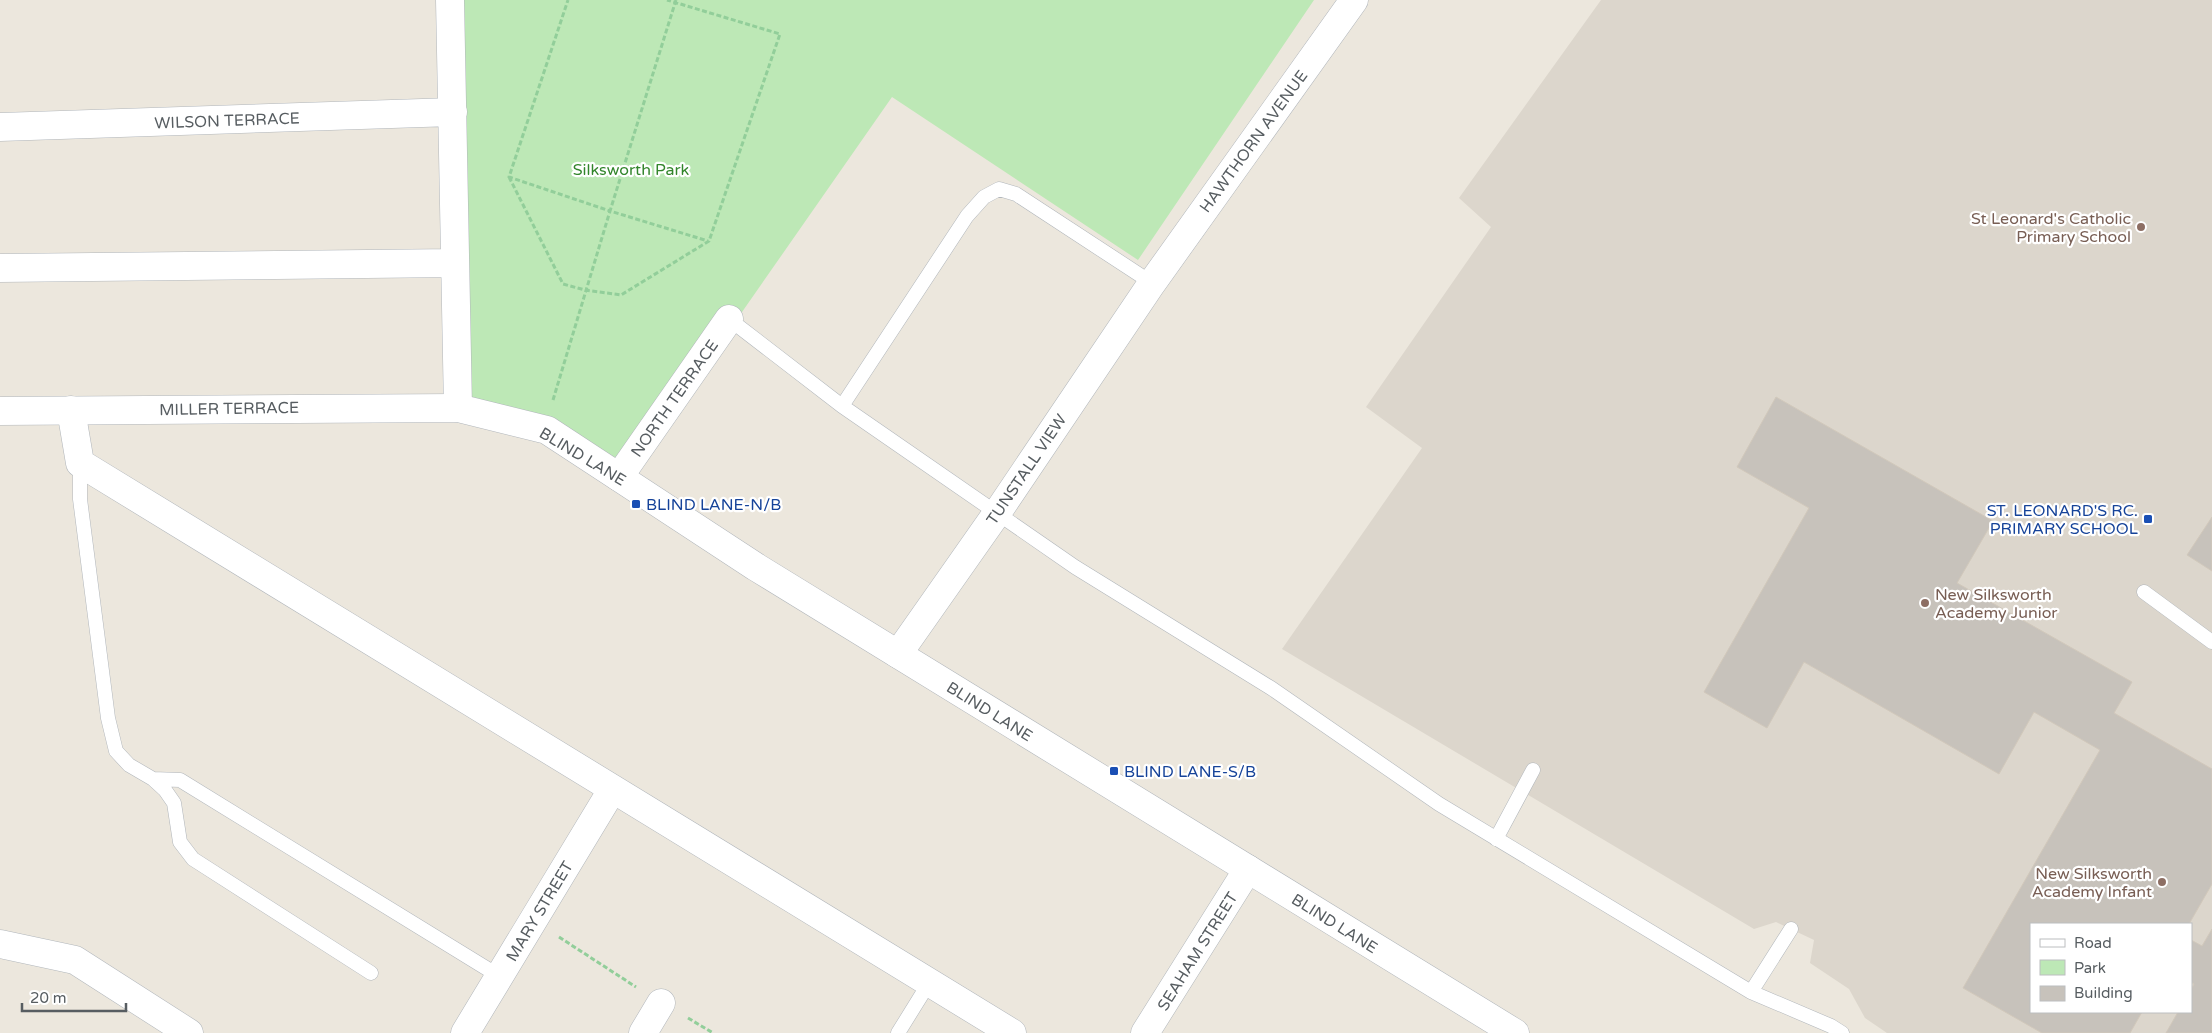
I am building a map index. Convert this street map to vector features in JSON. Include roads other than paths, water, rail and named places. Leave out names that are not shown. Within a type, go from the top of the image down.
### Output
[{"type":"street","points":[[450,0],[458,408]]},
{"type":"street","name":"HAWTHORN AVENUE","points":[[1152,283],[1354,0]]},
{"type":"street","name":"WILSON TERRACE","points":[[0,127],[453,112]]},
{"type":"street","points":[[0,268],[455,264]]},
{"type":"street","name":"TUNSTALL VIEW","points":[[898,654],[997,513],[1152,283]]},
{"type":"street","name":"NORTH TERRACE","points":[[619,477],[729,319]]},
{"type":"street","name":"MILLER TERRACE","points":[[0,411],[458,408]]},
{"type":"street","name":"BLIND LANE","points":[[458,408],[547,430],[756,567],[1515,1033]]},
{"type":"street","points":[[71,410],[80,463],[1012,1033]]},
{"type":"street","name":"MARY STREET","points":[[465,1033],[612,790]]},
{"type":"street","name":"SEAHAM STREET","points":[[1145,1033],[1248,870]]},
{"type":"street","points":[[0,944],[75,960],[189,1033]]},
{"type":"street","points":[[643,1033],[661,1003]]},
{"type":"lane","points":[[842,406],[967,216],[984,197],[999,188],[1016,194],[1152,283]]},
{"type":"lane","points":[[729,319],[842,406],[1075,567],[1271,688],[1439,804],[1751,992],[1833,1031]]},
{"type":"lane","points":[[80,463],[80,499],[111,734],[116,751],[130,765],[153,779],[165,790],[174,803],[180,842],[193,859],[371,973]]},
{"type":"lane","points":[[2144,592],[2212,642]]},
{"type":"lane","points":[[1496,839],[1533,770]]},
{"type":"lane","points":[[153,779],[180,780],[499,976]]},
{"type":"lane","points":[[1751,992],[1791,929]]},
{"type":"lane","points":[[898,1033],[929,983]]},
{"type":"place","name":"St Leonard's Catholic Primary School","points":[[2141,227]]},
{"type":"place","name":"BLIND LANE-N/B","points":[[636,504]]},
{"type":"place","name":"ST. LEONARD'S RC. PRIMARY SCHOOL","points":[[2148,519]]},
{"type":"place","name":"New Silksworth Academy Junior","points":[[1925,603]]},
{"type":"place","name":"BLIND LANE-S/B","points":[[1114,771]]},
{"type":"place","name":"New Silksworth Academy Infant","points":[[2162,882]]},
{"type":"park label","name":"Silksworth Park","points":[[631,169]]}]
